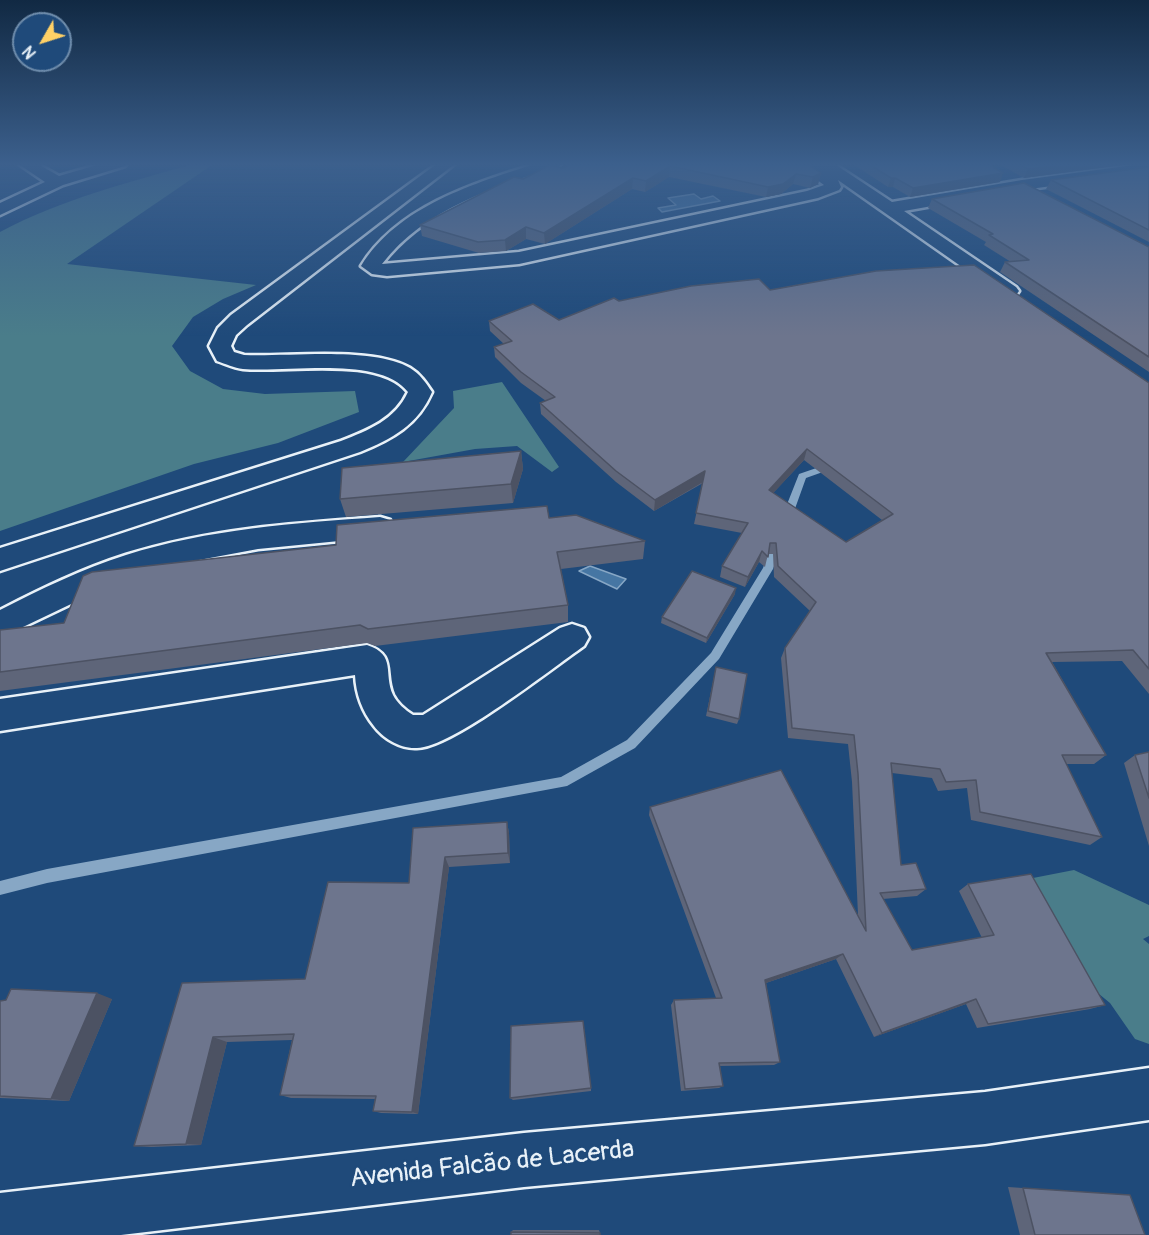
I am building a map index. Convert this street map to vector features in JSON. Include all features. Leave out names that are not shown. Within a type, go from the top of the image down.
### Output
[{"type":"street","points":[[0,560],[77,532],[219,490],[356,444],[399,421],[412,409],[420,392],[412,379],[390,368],[362,364],[241,362],[225,356],[220,346],[226,333],[239,320],[371,221]]},
{"type":"street","points":[[416,221],[395,238],[371,266],[378,270],[387,270],[519,258],[693,221]]},
{"type":"street","points":[[907,221],[1024,301]]},
{"type":"street","points":[[0,625],[71,589],[136,564],[191,549],[240,540],[385,535]]},
{"type":"street","points":[[0,715],[267,663],[367,659],[370,661],[375,694],[382,708],[406,731],[416,732],[446,721],[572,637]]},
{"type":"street","name":"Avenida Falcão de Lacerda","points":[[0,1221],[524,1160],[985,1118],[1149,1094]]},
{"type":"green space","points":[[23,221],[131,221],[67,264],[256,285],[223,299],[193,317],[172,346],[190,371],[223,389],[265,394],[355,391],[359,412],[278,443],[194,464],[0,531],[0,232]]},
{"type":"green space","points":[[502,382],[559,467],[552,472],[517,446],[475,449],[403,462],[454,408],[453,391]]},
{"type":"green space","points":[[1074,870],[1149,905],[1149,936],[1143,939],[1149,944],[1149,1044],[1135,1039],[1110,1003],[1066,967],[1033,878]]},
{"type":"water","points":[[590,566],[626,579],[617,589],[579,571]]},
{"type":"building","points":[[429,221],[564,221],[544,233],[526,227],[505,240],[478,242],[420,225]]},
{"type":"building","points":[[970,221],[1098,221],[1149,247],[1149,357],[1005,262],[1029,260],[989,235],[993,234]]},
{"type":"building","points":[[1131,221],[1149,221],[1149,230]]},
{"type":"building","points":[[974,265],[1149,383],[1149,669],[1133,650],[1046,653],[1106,755],[1062,755],[1102,837],[980,812],[976,780],[946,782],[940,769],[891,763],[901,865],[916,863],[926,889],[880,893],[912,950],[994,935],[968,884],[1031,874],[1105,1005],[988,1024],[976,999],[882,1033],[843,954],[765,980],[780,1062],[719,1063],[723,1086],[685,1089],[674,1000],[722,998],[650,807],[781,770],[866,931],[854,735],[792,728],[785,648],[816,602],[778,566],[776,543],[770,543],[768,557],[762,551],[748,577],[722,566],[748,523],[696,513],[705,471],[655,500],[616,471],[540,403],[555,397],[521,372],[494,347],[512,341],[489,321],[533,304],[559,320],[614,298],[619,301],[691,286],[759,279],[770,290],[876,271]],"holes":[[[807,449],[893,514],[846,542],[769,490]]]},
{"type":"building","points":[[521,451],[511,484],[340,499],[342,468]]},
{"type":"building","points":[[547,506],[549,518],[576,515],[645,541],[557,552],[568,605],[368,629],[360,625],[0,672],[0,630],[64,623],[83,576],[92,572],[336,545],[337,525]]},
{"type":"building","points":[[692,571],[736,588],[707,638],[662,617]]},
{"type":"building","points":[[716,667],[747,674],[739,719],[708,711]]},
{"type":"building","points":[[1149,752],[1149,798],[1135,755]]},
{"type":"building","points":[[507,822],[508,853],[445,857],[412,1112],[373,1111],[376,1096],[280,1095],[294,1034],[213,1037],[186,1144],[134,1146],[182,983],[305,979],[328,882],[409,883],[413,828]]},
{"type":"building","points":[[11,989],[97,993],[51,1099],[0,1096],[0,1001],[6,1000]]},
{"type":"building","points":[[583,1021],[591,1088],[510,1098],[511,1026]]},
{"type":"building","points":[[1023,1188],[1130,1195],[1145,1235],[1035,1235]]},
{"type":"building","points":[[511,1232],[600,1233],[600,1235],[511,1235]]},
{"type":"waterway","points":[[787,517],[802,476],[831,466]]},
{"type":"waterway","points":[[0,888],[47,876],[563,782],[631,744],[715,656],[768,569],[777,543]]}]
